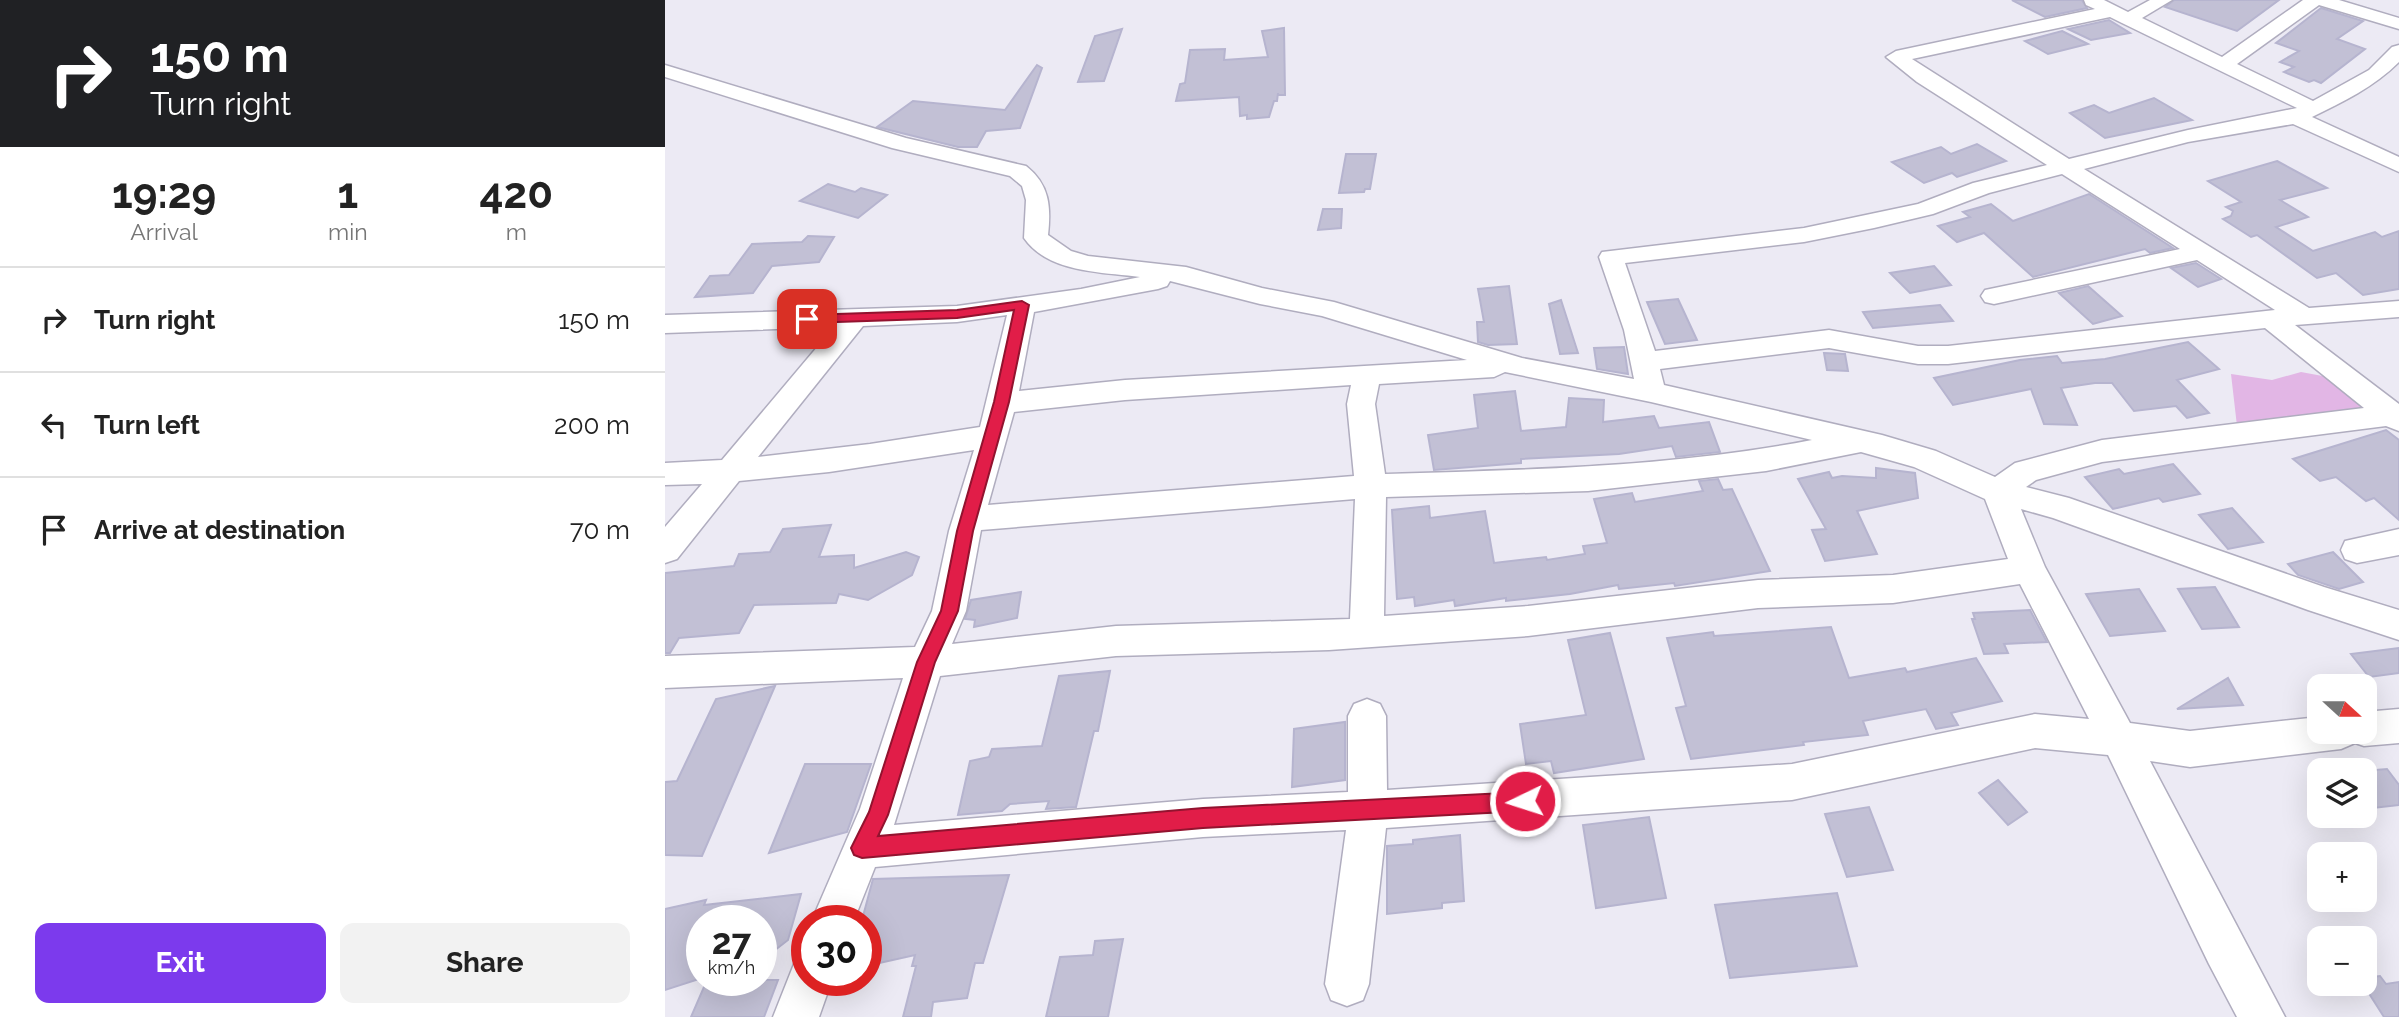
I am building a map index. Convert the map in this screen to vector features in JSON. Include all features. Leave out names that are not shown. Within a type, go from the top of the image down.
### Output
[{"type":"street","points":[[2090,0],[2224,65],[2399,166]]},
{"type":"street","points":[[2163,0],[2119,15],[1896,57],[1965,104],[2068,166],[2300,314]]},
{"type":"street","points":[[2224,65],[2315,0]]},
{"type":"street","points":[[2321,0],[2399,24]]},
{"type":"street","points":[[1651,393],[1629,302],[1611,257],[1804,235],[1924,209],[1981,188],[2188,136],[2305,113],[2376,74],[2399,51]]},
{"type":"street","points":[[665,71],[759,98],[900,144],[1018,171],[1034,183],[1039,200],[1036,238],[1048,249],[1086,263],[1186,275],[1260,296],[1325,308],[1520,367],[1651,393],[1863,441],[1925,459],[1998,491],[2083,516],[2319,600],[2399,625]]},
{"type":"street","points":[[1994,296],[2201,252]]},
{"type":"street","points":[[665,324],[957,314],[1081,297],[1186,275]]},
{"type":"street","points":[[839,905],[878,815],[926,662],[949,611],[968,519],[1002,402],[1022,305]]},
{"type":"street","points":[[1644,362],[1829,339],[1918,355],[1948,355],[2300,314],[2399,309]]},
{"type":"street","points":[[665,550],[856,317]]},
{"type":"street","points":[[2270,318],[2397,416]]},
{"type":"street","points":[[1002,402],[1125,390],[1520,367]]},
{"type":"street","points":[[1366,632],[1370,577],[1371,486],[1361,404],[1367,375]]},
{"type":"street","points":[[1998,491],[2026,471],[2102,451],[2397,416]]},
{"type":"street","points":[[665,474],[729,472],[876,457],[992,436]]},
{"type":"street","points":[[968,519],[1371,486],[1588,480],[1766,460],[1863,441]]},
{"type":"street","points":[[1998,491],[2029,569],[2119,738],[2187,878],[2262,1017]]},
{"type":"street","points":[[2357,550],[2399,542]]},
{"type":"street","points":[[665,671],[926,662],[1116,641],[1366,632],[1528,621],[1758,594],[1893,589],[2029,569]]},
{"type":"street","points":[[1347,984],[1368,811],[1367,716]]},
{"type":"street","points":[[2377,728],[2399,726]]},
{"type":"street","points":[[862,848],[1203,818],[1368,811],[1792,782],[2035,732],[2119,738],[2190,748],[2307,736]]},
{"type":"street","points":[[796,1017],[804,996]]},
{"type":"shaded area","points":[[2301,372],[2328,377],[2363,407],[2329,416],[2237,426],[2231,374],[2272,380]]},
{"type":"building","points":[[2012,0],[2082,0],[2087,8],[2045,17]]},
{"type":"building","points":[[2174,0],[2279,0],[2237,31],[2165,7]]},
{"type":"building","points":[[2321,8],[2363,21],[2337,39],[2365,49],[2321,83],[2314,80],[2309,82],[2284,72],[2294,67],[2280,62],[2299,51],[2276,43]]},
{"type":"building","points":[[2109,20],[2130,33],[2091,40],[2068,29]]},
{"type":"building","points":[[1284,28],[1285,95],[1278,93],[1269,117],[1247,119],[1247,115],[1240,116],[1239,97],[1176,101],[1180,84],[1185,83],[1190,50],[1225,49],[1224,60],[1268,57],[1262,31]]},
{"type":"building","points":[[1122,29],[1104,81],[1078,82],[1095,36]]},
{"type":"building","points":[[2062,31],[2088,44],[2048,54],[2025,41]]},
{"type":"building","points":[[1037,65],[1042,68],[1020,128],[986,131],[977,147],[958,147],[877,127],[913,101],[1005,110]]},
{"type":"building","points":[[2154,98],[2192,120],[2105,138],[2070,113],[2094,105],[2109,113]]},
{"type":"building","points":[[1977,144],[2006,161],[1957,177],[1952,173],[1924,183],[1892,162],[1941,147],[1951,154]]},
{"type":"building","points":[[1346,154],[1376,154],[1370,189],[1365,189],[1364,192],[1339,193]]},
{"type":"building","points":[[2277,161],[2327,188],[2280,200],[2308,217],[2276,227],[2313,251],[2375,232],[2382,237],[2399,231],[2399,289],[2363,295],[2336,273],[2317,278],[2257,235],[2251,237],[2223,219],[2231,216],[2233,211],[2226,207],[2241,202],[2208,181]]},
{"type":"building","points":[[828,184],[855,192],[861,188],[887,195],[858,218],[800,201]]},
{"type":"building","points":[[2089,194],[2173,248],[2150,253],[2145,249],[2033,277],[1984,233],[1957,242],[1938,226],[1970,217],[1963,212],[1991,204],[2013,221]]},
{"type":"building","points":[[1323,209],[1342,209],[1341,228],[1318,230]]},
{"type":"building","points":[[808,236],[834,237],[819,262],[772,266],[753,293],[695,297],[710,276],[729,275],[752,244],[802,242]]},
{"type":"building","points":[[2196,263],[2221,279],[2198,287],[2171,268]]},
{"type":"building","points":[[1934,266],[1951,285],[1910,293],[1890,273]]},
{"type":"building","points":[[1509,286],[1517,344],[1488,345],[1478,342],[1477,322],[1484,322],[1478,289]]},
{"type":"building","points":[[2088,286],[2122,316],[2093,324],[2059,293]]},
{"type":"building","points":[[1678,299],[1697,340],[1665,344],[1647,302]]},
{"type":"building","points":[[1561,300],[1578,353],[1560,354],[1549,304]]},
{"type":"building","points":[[1940,305],[1953,321],[1873,328],[1863,312]]},
{"type":"building","points":[[2188,342],[2219,369],[2177,380],[2209,413],[2187,418],[2176,406],[2134,411],[2112,383],[2095,383],[2061,388],[2077,425],[2044,424],[2031,389],[1953,405],[1934,378],[2020,360],[2057,356],[2062,363],[2105,359]]},
{"type":"building","points":[[1624,347],[1628,374],[1597,369],[1594,348]]},
{"type":"building","points":[[1824,353],[1845,354],[1848,371],[1827,370]]},
{"type":"building","points":[[1515,391],[1521,431],[1566,427],[1569,398],[1604,400],[1603,422],[1654,416],[1659,428],[1709,422],[1720,452],[1676,457],[1672,446],[1619,454],[1521,459],[1521,463],[1434,470],[1428,435],[1478,428],[1474,395]]},
{"type":"building","points":[[2386,430],[2399,440],[2399,520],[2374,498],[2366,501],[2336,477],[2320,481],[2293,459]]},
{"type":"building","points":[[2173,464],[2200,494],[2163,502],[2159,498],[2113,509],[2085,477],[2119,469],[2124,474]]},
{"type":"building","points":[[1876,468],[1915,473],[1918,498],[1857,511],[1877,554],[1825,561],[1812,530],[1826,529],[1798,479],[1829,472],[1832,478],[1876,478]]},
{"type":"building","points":[[1718,479],[1723,490],[1732,489],[1770,571],[1675,586],[1674,583],[1619,589],[1618,585],[1570,594],[1506,601],[1506,598],[1455,606],[1454,600],[1415,606],[1414,597],[1397,599],[1392,510],[1429,506],[1430,518],[1485,511],[1494,563],[1546,557],[1547,560],[1585,554],[1583,546],[1607,543],[1594,499],[1632,493],[1635,502],[1703,491],[1699,481]]},
{"type":"building","points":[[2232,508],[2263,542],[2228,549],[2199,515]]},
{"type":"building","points":[[831,525],[819,557],[854,555],[854,568],[906,552],[919,557],[912,575],[868,600],[839,594],[836,603],[754,605],[739,633],[679,638],[670,653],[665,653],[665,573],[734,566],[739,554],[770,552],[783,529]]},
{"type":"building","points":[[2333,552],[2363,582],[2339,589],[2298,575],[2288,564]]},
{"type":"building","points":[[2215,587],[2239,627],[2202,629],[2178,589]]},
{"type":"building","points":[[2139,589],[2165,631],[2110,636],[2086,594]]},
{"type":"building","points":[[1021,592],[1017,618],[974,627],[975,620],[965,619],[971,600]]},
{"type":"building","points":[[2030,610],[2047,642],[2004,644],[2008,653],[1984,654],[1972,619],[1975,619],[1973,613]]},
{"type":"building","points":[[1831,627],[1849,678],[1905,668],[1907,672],[1976,658],[2002,701],[1951,713],[1958,725],[1936,729],[1926,709],[1863,721],[1868,735],[1691,759],[1676,708],[1686,706],[1667,638],[1713,632],[1714,636]]},
{"type":"building","points":[[1610,633],[1644,759],[1554,773],[1551,761],[1526,764],[1520,724],[1586,715],[1568,640]]},
{"type":"building","points":[[2399,648],[2399,673],[2377,676],[2367,674],[2351,654]]},
{"type":"building","points":[[1110,671],[1098,731],[1094,731],[1076,807],[1046,809],[1049,801],[1010,804],[1002,811],[958,815],[970,761],[989,757],[992,749],[1042,746],[1059,676]]},
{"type":"building","points":[[2228,678],[2243,705],[2177,709]]},
{"type":"building","points":[[775,686],[702,856],[665,855],[665,782],[677,781],[716,699]]},
{"type":"building","points":[[1345,722],[1345,780],[1292,787],[1294,729]]},
{"type":"building","points":[[805,764],[871,764],[847,832],[769,853]]},
{"type":"building","points":[[2387,769],[2399,785],[2399,805],[2377,808],[2377,770]]},
{"type":"building","points":[[1998,780],[2027,812],[2008,825],[1979,793]]},
{"type":"building","points":[[1869,807],[1893,870],[1847,877],[1825,814]]},
{"type":"building","points":[[1649,817],[1666,898],[1596,908],[1583,825]]},
{"type":"building","points":[[1460,835],[1464,901],[1442,903],[1442,908],[1387,914],[1387,846]]},
{"type":"building","points":[[1009,875],[983,963],[975,963],[967,998],[933,1002],[931,1017],[903,1017],[916,966],[912,966],[915,955],[882,962],[882,905],[866,905],[873,879]]},
{"type":"building","points":[[1837,893],[1857,966],[1730,978],[1715,905]]},
{"type":"building","points":[[801,894],[798,905],[791,905],[788,940],[777,949],[777,905],[704,905]]},
{"type":"building","points":[[706,900],[704,905],[686,905],[686,983],[665,990],[665,909]]},
{"type":"building","points":[[1123,939],[1108,1017],[1046,1017],[1060,957],[1093,955],[1095,941]]},
{"type":"building","points":[[2377,976],[2380,976],[2386,984],[2399,982],[2399,1017],[2384,1017],[2371,996],[2377,996]]},
{"type":"building","points":[[700,996],[772,996],[764,1017],[691,1017]]},
{"type":"route","points":[[807,319],[957,314],[1022,305],[1002,402],[965,531],[949,611],[926,662],[878,815],[862,848],[1203,818],[1525,801]]}]
